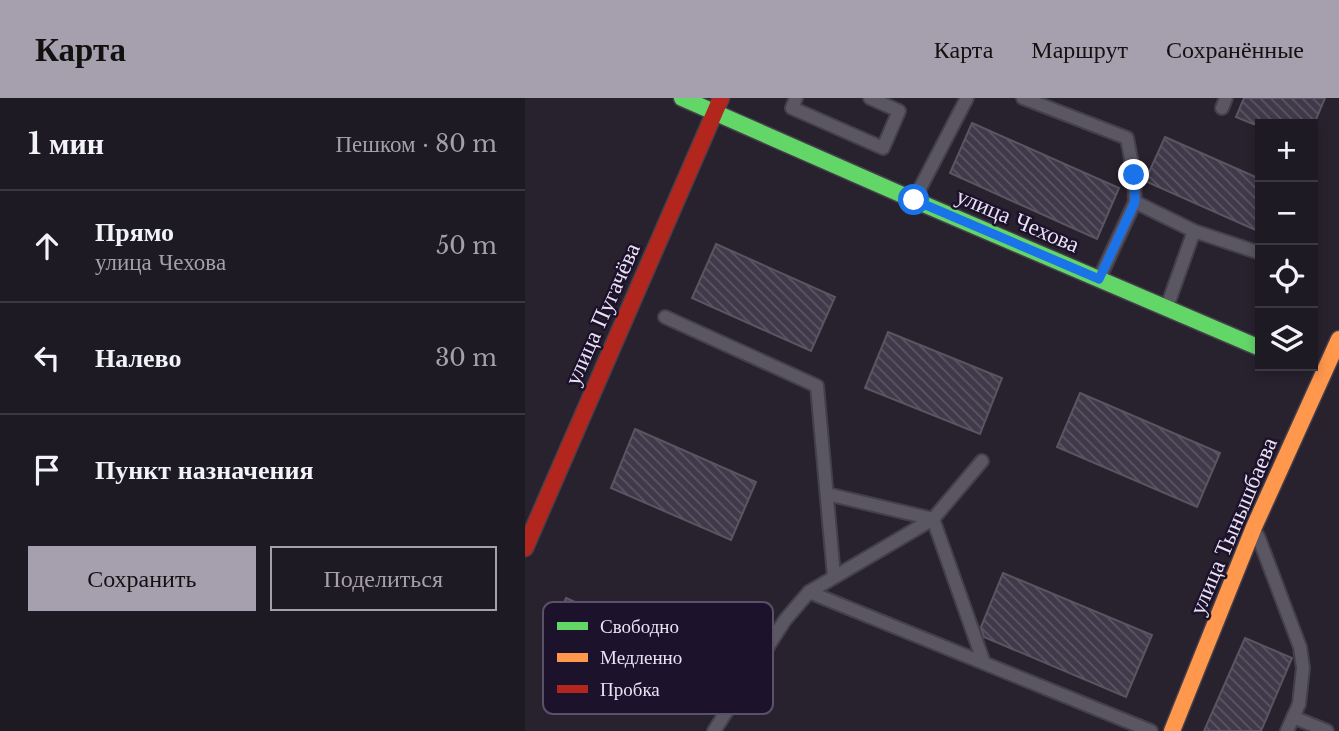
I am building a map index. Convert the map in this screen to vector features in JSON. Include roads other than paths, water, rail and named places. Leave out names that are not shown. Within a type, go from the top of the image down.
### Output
[{"type":"street","name":"улица Чехова","points":[[682,98],[718,105],[816,138],[914,200],[1255,346]]},
{"type":"street","name":"улица Пугачёва","points":[[525,548],[718,105]]},
{"type":"street","name":"улица Тынышбаева","points":[[1172,731],[1254,527],[1339,340]]},
{"type":"lane","points":[[796,98],[792,108],[816,138],[883,148],[899,111],[870,98]]},
{"type":"lane","points":[[914,200],[967,98]]},
{"type":"lane","points":[[1023,98],[1127,138],[1134,175],[1135,202],[1099,279]]},
{"type":"lane","points":[[1135,202],[1194,231],[1255,251]]},
{"type":"lane","points":[[1166,307],[1194,231]]},
{"type":"lane","points":[[665,317],[817,386],[834,577]]},
{"type":"lane","points":[[773,639],[809,592],[933,519],[982,461]]},
{"type":"lane","points":[[827,494],[933,519]]},
{"type":"lane","points":[[933,519],[984,663]]},
{"type":"lane","points":[[1254,527],[1300,647],[1302,687],[1299,704],[1287,731]]},
{"type":"lane","points":[[809,592],[1151,731]]},
{"type":"lane","points":[[714,731],[725,714]]},
{"type":"lane","points":[[1293,717],[1327,731]]}]
